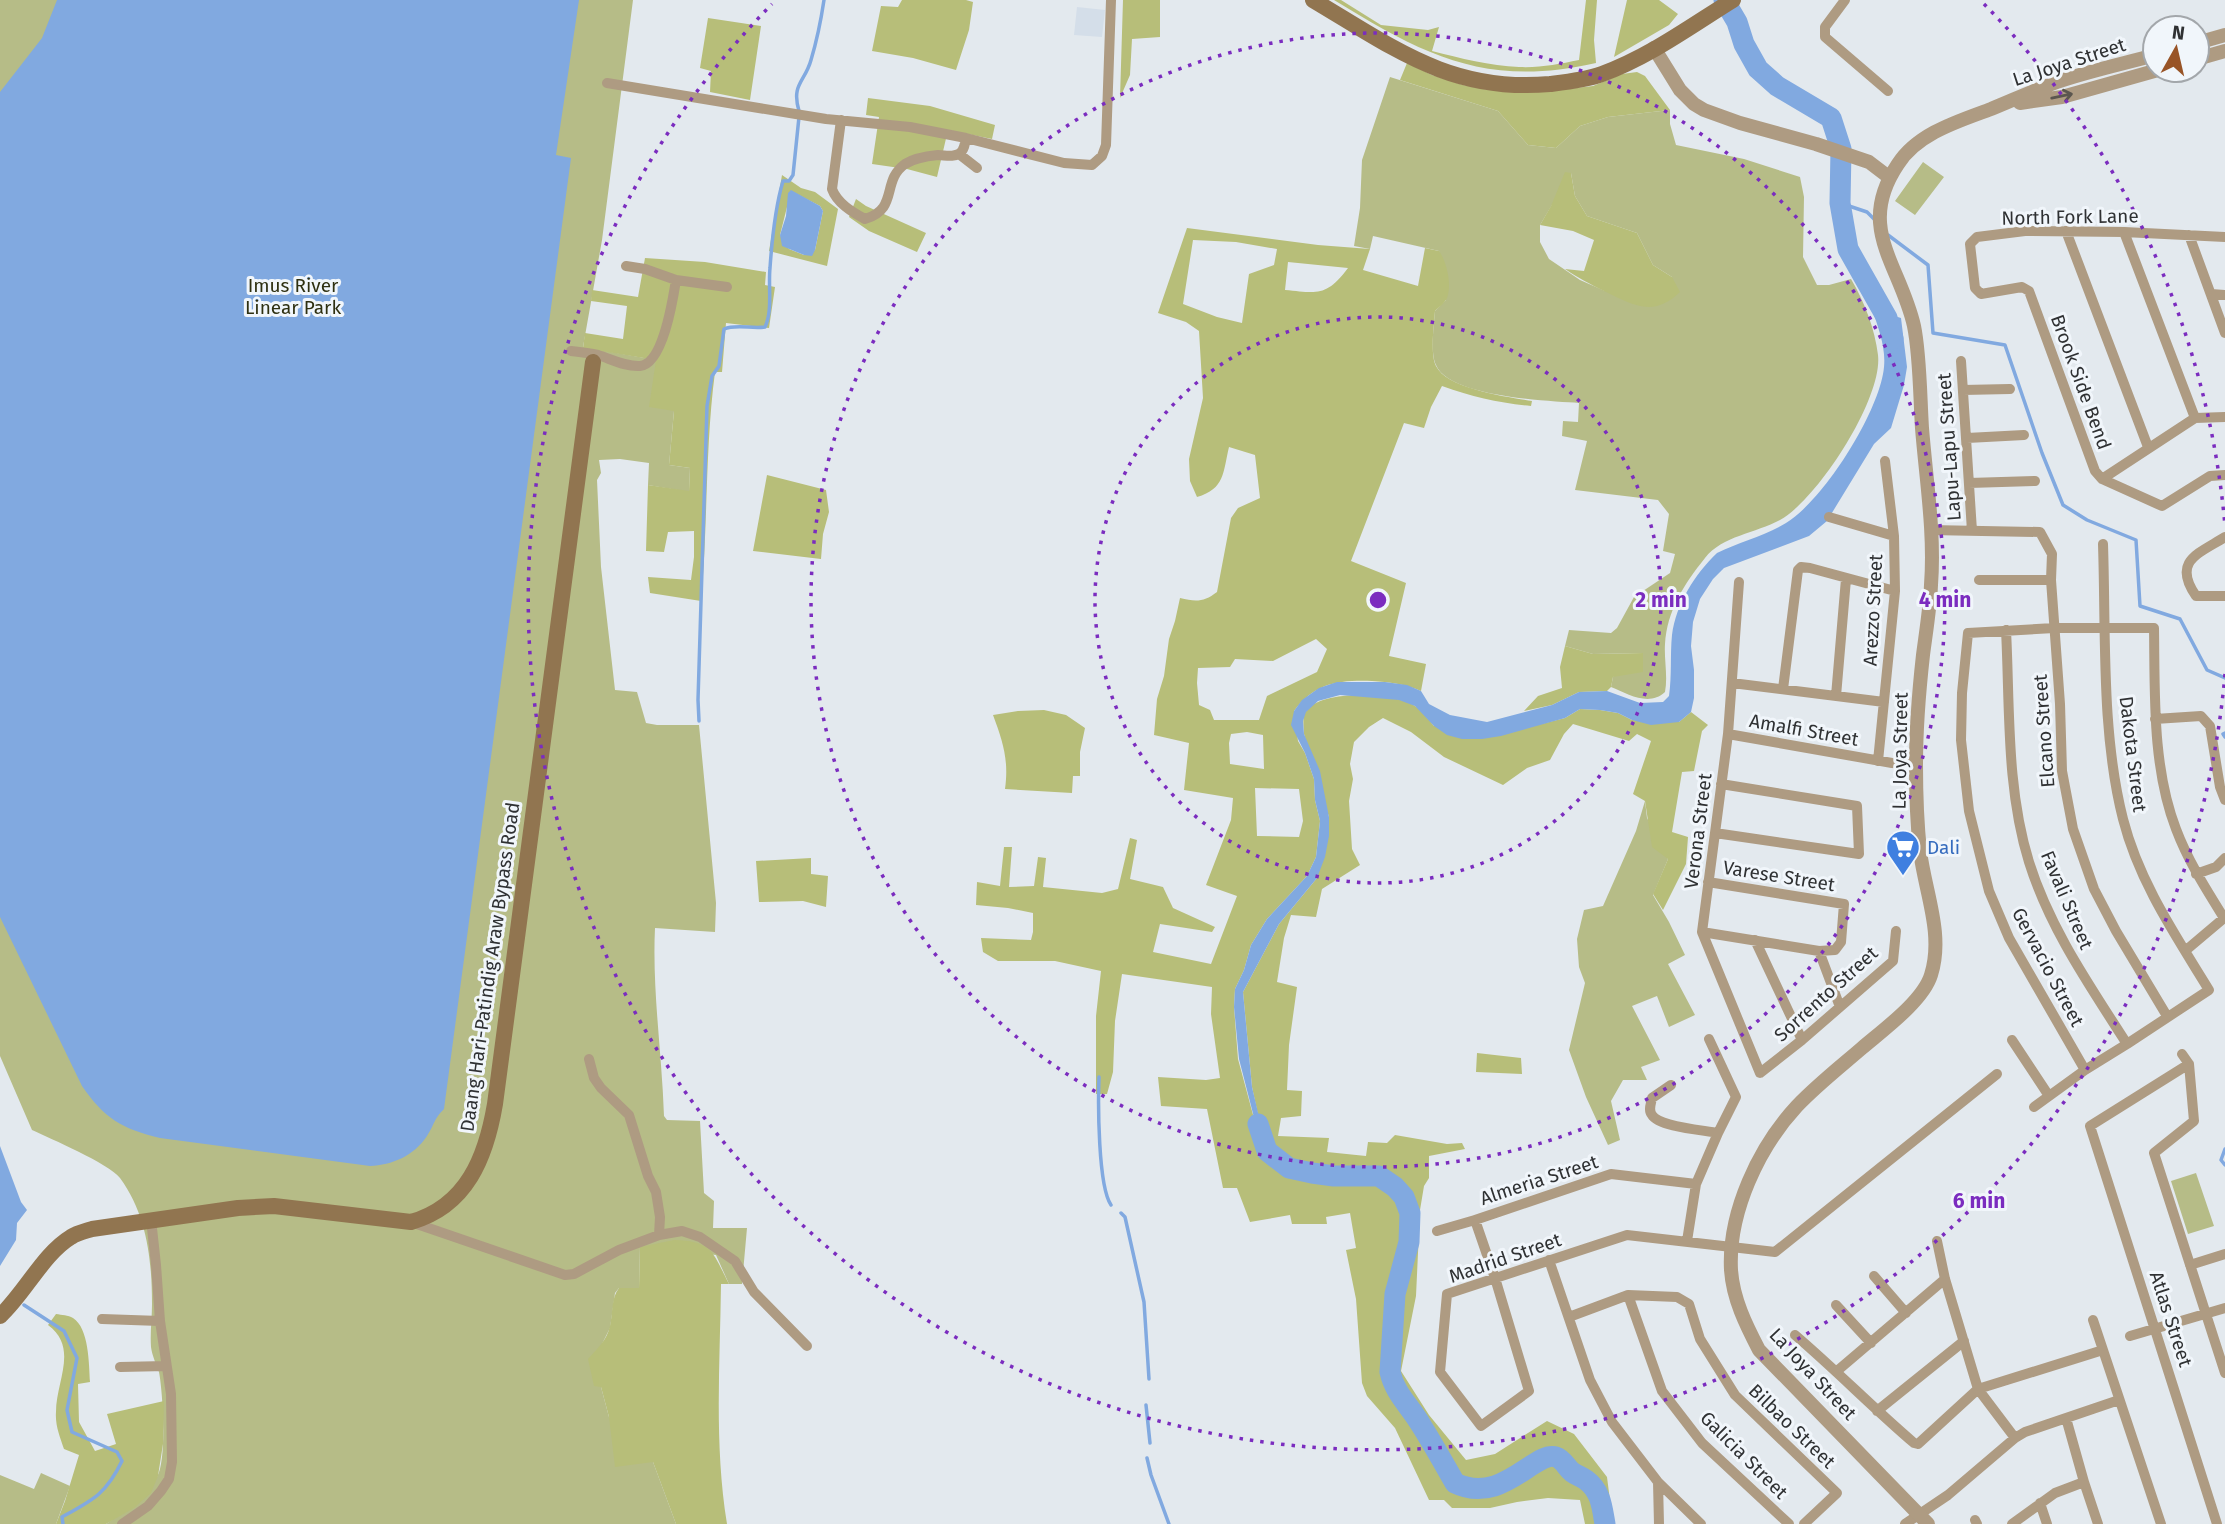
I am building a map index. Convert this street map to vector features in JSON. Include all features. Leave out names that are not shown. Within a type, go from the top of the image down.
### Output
[{"type":"main road","points":[[1313,0],[1439,71],[1513,86],[1593,77],[1618,68],[1733,0]]},
{"type":"main road","name":"Daang Hari-Patindig Araw Bypass Road","points":[[411,1222],[430,1216],[461,1192],[475,1172],[491,1125],[593,362]]},
{"type":"main road","points":[[0,1316],[14,1304],[57,1249],[72,1237],[92,1229],[238,1208],[274,1206],[411,1222]]},
{"type":"street","points":[[607,83],[826,119],[910,127],[1064,163],[1092,164],[1102,156],[1106,145],[1111,0]]},
{"type":"street","points":[[1845,0],[1825,27],[1825,37],[1888,91]]},
{"type":"street","points":[[1654,48],[1686,98],[1704,110],[1740,124],[1816,144],[1869,162],[1887,182]]},
{"type":"street","name":"La Joya Street","points":[[1924,1519],[1759,1350],[1742,1319],[1731,1271],[1732,1247],[1745,1191],[1757,1162],[1795,1108],[1906,1011],[1929,981],[1936,957],[1920,851],[1916,765],[1917,712],[1932,583],[1930,530],[1914,328],[1904,295],[1887,256],[1879,225],[1880,207],[1887,182],[1900,161],[1922,141],[1959,121],[2058,82],[2141,59]]},
{"type":"street","name":"La Joya Street","points":[[1995,107],[2062,97],[2141,75]]},
{"type":"street","points":[[841,120],[832,190],[841,203],[865,219],[877,215],[883,209],[893,177],[908,162],[938,155],[959,154],[966,138]]},
{"type":"street","points":[[959,154],[977,167]]},
{"type":"street","name":"North Fork Lane","points":[[1980,294],[1975,288],[1970,244],[1977,237],[2025,231],[2225,237]]},
{"type":"street","points":[[2066,231],[2148,447]]},
{"type":"street","points":[[2124,232],[2195,418]]},
{"type":"street","points":[[2189,235],[2225,333]]},
{"type":"street","points":[[626,266],[645,269],[676,280],[727,287]]},
{"type":"street","points":[[571,351],[598,355],[627,365],[642,366],[649,362],[660,344],[667,323],[676,280]]},
{"type":"street","name":"Brook Side Bend","points":[[1980,294],[2022,288],[2029,291],[2095,471],[2102,479],[2162,506],[2210,476],[2225,475]]},
{"type":"street","points":[[2211,294],[2225,295]]},
{"type":"street","name":"Lapu-Lapu Street","points":[[1961,362],[1972,531]]},
{"type":"street","points":[[1963,390],[2010,389]]},
{"type":"street","points":[[2102,479],[2195,418],[2225,417]]},
{"type":"street","points":[[1966,438],[2024,435]]},
{"type":"street","name":"Arezzo Street","points":[[1878,761],[1895,591],[1894,536],[1885,461]]},
{"type":"street","points":[[1969,483],[2035,481]]},
{"type":"street","points":[[1829,517],[1894,536]]},
{"type":"street","name":"Elcano Street","points":[[1930,530],[2040,532],[2052,554],[2051,580],[2062,771],[2073,829],[2094,889],[2167,1016]]},
{"type":"street","points":[[2225,537],[2193,557],[2186,565],[2185,576],[2196,596],[2225,596]]},
{"type":"street","name":"Dakota Street","points":[[2103,544],[2108,717],[2123,821],[2158,906],[2209,990],[2167,1016]]},
{"type":"street","points":[[1783,689],[1797,573],[1801,567],[1895,591]]},
{"type":"street","points":[[1836,696],[1846,579]]},
{"type":"street","points":[[1979,580],[2051,580]]},
{"type":"street","name":"Verona Street","points":[[1702,932],[1728,734],[1740,582]]},
{"type":"street","name":"Gervacio Street","points":[[2085,1070],[2009,938],[1989,891],[1969,811],[1961,740],[1962,692],[1968,633],[2054,628],[2154,628],[2155,719]]},
{"type":"street","name":"Favali Street","points":[[2006,630],[2010,753],[2029,862],[2069,953],[2127,1044]]},
{"type":"street","points":[[1732,683],[1884,702]]},
{"type":"street","points":[[2185,951],[2224,918],[2196,874],[2175,827],[2160,763],[2155,719],[2201,716],[2210,726],[2220,787],[2225,800]]},
{"type":"street","name":"Amalfi Street","points":[[1728,734],[1878,761],[1916,765]]},
{"type":"street","points":[[1715,833],[1859,854],[1857,806],[1721,784]]},
{"type":"street","points":[[2196,874],[2216,867],[2225,858]]},
{"type":"street","name":"Varese Street","points":[[1709,882],[1844,904],[1841,942],[1835,950],[1819,951]]},
{"type":"street","name":"Sorrento Street","points":[[1702,932],[1760,1073],[1893,961],[1896,931]]},
{"type":"street","points":[[1702,932],[1819,951],[1840,1007]]},
{"type":"street","points":[[1755,940],[1802,1040]]},
{"type":"street","points":[[2034,1107],[2167,1016]]},
{"type":"street","points":[[1687,1241],[1696,1184],[1736,1097],[1709,1039]]},
{"type":"street","points":[[2012,1040],[2049,1096]]},
{"type":"street","points":[[589,1059],[594,1078],[601,1088],[629,1115],[648,1176],[656,1192],[660,1217],[659,1234]]},
{"type":"street","name":"Atlas Street","points":[[2190,1265],[2154,1153],[2194,1121],[2185,1059],[2090,1126],[2217,1524]]},
{"type":"street","name":"Madrid Street","points":[[1495,1278],[1529,1391],[1480,1426],[1440,1372],[1447,1294],[1495,1278],[1549,1261],[1627,1235],[1775,1252],[1997,1074]]},
{"type":"street","points":[[1671,1085],[1652,1098],[1652,1116],[1660,1123],[1718,1133]]},
{"type":"street","name":"Almeria Street","points":[[1437,1231],[1611,1174],[1696,1184]]},
{"type":"street","points":[[122,1524],[148,1506],[169,1479],[172,1462],[171,1394],[160,1321],[151,1219]]},
{"type":"street","points":[[1475,1220],[1495,1278]]},
{"type":"street","points":[[411,1222],[565,1275],[574,1274],[619,1250],[659,1234],[682,1231],[700,1237],[735,1261],[754,1292],[807,1346]]},
{"type":"street","points":[[1937,1241],[1945,1279],[1978,1389],[2015,1437]]},
{"type":"street","points":[[2225,1254],[2190,1265],[2225,1373]]},
{"type":"street","points":[[1549,1261],[1590,1380],[1612,1422],[1658,1482],[1695,1522]]},
{"type":"street","points":[[1874,1276],[1906,1313]]},
{"type":"street","points":[[1837,1371],[1945,1279]]},
{"type":"street","name":"Bilbao Street","points":[[1569,1317],[1628,1294],[1677,1297],[1689,1304],[1700,1339],[1735,1395],[1837,1493],[1804,1524]]},
{"type":"street","name":"Galicia Street","points":[[1628,1294],[1662,1391],[1702,1443],[1789,1524]]},
{"type":"street","points":[[1836,1305],[1871,1343]]},
{"type":"street","points":[[2130,1336],[2225,1308]]},
{"type":"street","points":[[102,1318],[160,1321]]},
{"type":"street","points":[[2093,1320],[2161,1524]]},
{"type":"street","points":[[1795,1335],[1837,1371],[1877,1411],[1918,1444],[1978,1389],[2103,1350]]},
{"type":"street","points":[[1877,1411],[1964,1341]]},
{"type":"street","points":[[120,1367],[166,1366]]},
{"type":"street","points":[[1905,1524],[1924,1519],[2015,1437],[2119,1400]]},
{"type":"street","points":[[2066,1418],[2098,1524]]},
{"type":"street","points":[[1658,1482],[1659,1524]]},
{"type":"street","points":[[2012,1524],[2055,1493],[2084,1482]]},
{"type":"street","points":[[2040,1503],[2047,1524]]},
{"type":"shaded area","points":[[1077,7],[1105,10],[1102,37],[1074,35]]},
{"type":"green space","name":"Imus River Linear Park","points":[[0,0],[633,0],[602,240],[583,347],[656,360],[674,411],[669,465],[690,468],[689,492],[648,485],[649,463],[620,459],[599,460],[601,473],[597,480],[601,567],[615,690],[637,692],[646,723],[699,725],[716,903],[715,932],[655,928],[655,975],[664,1116],[667,1120],[700,1121],[704,1193],[714,1201],[713,1228],[747,1228],[742,1284],[729,1284],[716,1255],[640,1247],[639,1289],[619,1288],[615,1293],[610,1328],[602,1344],[601,1387],[609,1417],[653,1462],[676,1524],[106,1524],[154,1481],[162,1456],[162,1395],[159,1372],[151,1347],[152,1287],[146,1238],[129,1192],[114,1172],[32,1130],[0,1056]]},
{"type":"green space","points":[[902,0],[973,2],[969,30],[956,70],[913,58],[872,51],[881,6],[898,7]]},
{"type":"green space","points":[[1123,0],[1160,0],[1160,37],[1132,39],[1130,75],[1120,98]]},
{"type":"green space","points":[[1334,0],[1341,0],[1381,25],[1428,30],[1439,27],[1432,51],[1486,63],[1527,67],[1579,60],[1586,0],[1597,0],[1594,40],[1596,63],[1557,70],[1522,72],[1489,69],[1458,62],[1398,37]]},
{"type":"green space","points":[[1627,0],[1659,0],[1678,14],[1669,25],[1614,57]]},
{"type":"green space","points":[[708,18],[761,26],[750,100],[710,92],[711,71],[700,68]]},
{"type":"green space","points":[[1407,63],[1432,75],[1489,90],[1558,90],[1593,86],[1622,74],[1637,72],[1645,76],[1670,110],[1608,117],[1580,126],[1556,148],[1528,145],[1498,111],[1400,80]]},
{"type":"green space","points":[[1390,77],[1498,111],[1528,145],[1556,148],[1580,126],[1608,117],[1670,110],[1670,124],[1676,145],[1744,159],[1800,177],[1804,197],[1803,257],[1817,285],[1851,279],[1872,325],[1878,355],[1877,374],[1859,421],[1829,470],[1812,491],[1780,520],[1730,540],[1712,551],[1690,578],[1669,620],[1665,644],[1666,686],[1665,692],[1659,696],[1652,699],[1638,698],[1611,687],[1613,677],[1643,653],[1593,654],[1565,646],[1569,630],[1611,633],[1617,628],[1634,597],[1670,573],[1675,554],[1663,551],[1669,514],[1658,500],[1575,490],[1587,441],[1562,436],[1563,421],[1578,422],[1579,403],[1479,391],[1445,376],[1434,360],[1433,346],[1435,311],[1446,300],[1439,251],[1373,236],[1370,249],[1354,246],[1360,208],[1362,160]],"holes":[[[1571,173],[1575,196],[1587,216],[1637,233],[1653,265],[1672,277],[1605,291],[1580,280],[1549,259],[1540,242],[1540,225]]]},
{"type":"green space","points":[[868,98],[930,106],[995,125],[992,139],[948,130],[937,177],[872,164],[879,117],[866,115]]},
{"type":"green space","points":[[1923,162],[1944,177],[1915,215],[1895,201]]},
{"type":"green space","points":[[1565,172],[1571,173],[1575,196],[1587,216],[1637,233],[1653,265],[1672,277],[1680,292],[1661,305],[1643,306],[1614,296],[1565,269],[1584,271],[1594,240],[1573,231],[1540,225]]},
{"type":"green space","points":[[782,175],[801,188],[815,192],[838,209],[827,266],[769,251]],"holes":[[[791,191],[820,206],[823,211],[815,250],[804,255],[789,249],[780,235]]]},
{"type":"green space","points":[[856,199],[926,233],[917,252],[869,231],[849,217]]},
{"type":"green space","points":[[1187,228],[1370,249],[1363,270],[1418,286],[1425,248],[1439,251],[1446,267],[1449,287],[1446,300],[1435,311],[1433,347],[1436,366],[1452,381],[1465,386],[1532,401],[1531,406],[1508,403],[1442,386],[1424,428],[1404,423],[1351,561],[1406,583],[1389,656],[1426,664],[1421,691],[1385,682],[1338,683],[1310,694],[1294,711],[1298,741],[1314,779],[1320,821],[1316,857],[1307,876],[1267,919],[1251,945],[1235,989],[1238,1059],[1259,1137],[1265,1147],[1252,1087],[1243,992],[1279,924],[1317,878],[1329,817],[1304,734],[1305,712],[1326,699],[1358,695],[1405,701],[1420,710],[1434,726],[1541,724],[1565,718],[1580,709],[1618,713],[1632,720],[1679,722],[1691,712],[1708,725],[1702,731],[1694,771],[1682,772],[1672,832],[1688,837],[1686,864],[1663,910],[1653,894],[1668,859],[1652,847],[1645,801],[1633,794],[1651,741],[1637,734],[1629,741],[1573,724],[1564,734],[1550,760],[1527,768],[1503,785],[1444,757],[1411,732],[1383,718],[1354,742],[1350,764],[1353,779],[1349,801],[1352,849],[1360,865],[1322,889],[1316,917],[1291,915],[1284,938],[1277,982],[1297,987],[1289,1045],[1287,1090],[1302,1091],[1301,1116],[1281,1118],[1278,1136],[1329,1138],[1327,1152],[1366,1156],[1368,1142],[1387,1143],[1395,1135],[1447,1144],[1462,1143],[1465,1149],[1429,1156],[1429,1178],[1424,1186],[1420,1210],[1416,1296],[1401,1371],[1429,1415],[1466,1460],[1495,1454],[1547,1421],[1574,1434],[1607,1477],[1613,1524],[1585,1524],[1580,1500],[1548,1498],[1490,1508],[1452,1508],[1444,1500],[1429,1500],[1395,1428],[1367,1396],[1362,1383],[1356,1299],[1346,1250],[1356,1248],[1350,1213],[1326,1217],[1327,1224],[1292,1224],[1290,1215],[1250,1222],[1237,1188],[1223,1188],[1207,1109],[1161,1106],[1158,1077],[1206,1080],[1220,1078],[1211,1014],[1212,987],[1122,974],[1115,1021],[1113,1072],[1107,1094],[1096,1094],[1096,1016],[1101,971],[1055,961],[998,961],[983,952],[981,938],[1031,940],[1033,932],[1033,913],[976,905],[977,882],[1000,886],[1004,847],[1012,847],[1009,887],[1034,886],[1038,857],[1046,858],[1043,887],[1102,893],[1118,889],[1130,838],[1137,840],[1130,879],[1163,887],[1173,908],[1215,927],[1212,932],[1160,924],[1153,952],[1211,964],[1237,896],[1206,885],[1231,820],[1233,798],[1184,790],[1189,743],[1154,735],[1157,699],[1180,598],[1200,600],[1217,592],[1231,518],[1238,508],[1260,498],[1255,455],[1229,447],[1224,472],[1218,484],[1206,494],[1197,497],[1190,481],[1189,459],[1203,398],[1199,331],[1186,322],[1158,313]],"holes":[[[1193,240],[1236,242],[1277,249],[1274,265],[1249,274],[1242,323],[1183,304]],[[1288,262],[1348,268],[1334,284],[1321,291],[1285,290]],[[1316,639],[1327,649],[1317,672],[1267,696],[1259,720],[1214,720],[1210,710],[1199,705],[1198,668],[1230,667],[1235,659],[1273,661]],[[1247,732],[1263,735],[1264,769],[1230,764],[1231,734]],[[1255,788],[1299,789],[1303,821],[1299,837],[1257,836]]]},
{"type":"green space","points":[[645,258],[705,262],[766,272],[765,285],[775,287],[769,328],[726,323],[722,372],[715,372],[712,401],[701,601],[650,593],[648,577],[691,580],[694,557],[694,531],[668,532],[664,552],[646,551],[648,485],[689,491],[690,468],[669,465],[674,411],[649,407],[656,360],[583,348],[585,333],[623,339],[627,306],[591,301],[592,290],[638,297]]},
{"type":"green space","points":[[767,475],[826,490],[829,512],[823,534],[821,559],[753,551]]},
{"type":"green space","points":[[1565,646],[1593,654],[1643,653],[1643,672],[1613,677],[1611,687],[1607,691],[1579,692],[1552,705],[1524,711],[1538,696],[1562,688],[1560,667]]},
{"type":"green space","points":[[1044,710],[1066,715],[1085,728],[1080,752],[1080,776],[1073,776],[1072,793],[1005,789],[1004,751],[993,715]]},
{"type":"green space","points":[[1645,801],[1647,818],[1668,859],[1653,895],[1685,955],[1668,964],[1695,1015],[1669,1027],[1657,996],[1632,1006],[1660,1060],[1641,1067],[1647,1080],[1623,1080],[1611,1101],[1620,1140],[1608,1145],[1586,1097],[1569,1050],[1585,983],[1579,967],[1577,939],[1584,910],[1603,906],[1636,831]]},
{"type":"green space","points":[[811,858],[811,874],[828,876],[826,907],[803,901],[759,902],[756,861]]},
{"type":"green space","points":[[1477,1053],[1521,1058],[1522,1074],[1476,1072]]},
{"type":"green space","points":[[2196,1173],[2214,1226],[2188,1234],[2171,1181]]},
{"type":"green space","points":[[674,1240],[704,1246],[715,1257],[729,1284],[721,1284],[719,1404],[720,1464],[727,1524],[676,1524],[653,1462],[615,1467],[609,1417],[601,1387],[594,1386],[588,1359],[607,1336],[619,1288],[639,1288],[640,1247]]},
{"type":"green space","points":[[56,1314],[73,1318],[85,1338],[90,1382],[78,1384],[79,1422],[95,1451],[116,1444],[107,1414],[164,1401],[163,1444],[158,1476],[151,1493],[134,1508],[106,1524],[56,1524],[79,1455],[64,1449],[56,1422],[64,1354],[57,1334],[48,1325]]},
{"type":"green space","points":[[41,1473],[70,1486],[56,1524],[0,1524],[0,1475],[34,1489]]},
{"type":"water","name":"Imus River Linear Park","points":[[57,0],[579,0],[556,155],[571,158],[444,1109],[416,1149],[386,1164],[370,1166],[160,1138],[135,1131],[115,1121],[82,1086],[0,917],[0,92],[42,38]]},
{"type":"water","points":[[791,190],[820,206],[823,211],[812,256],[782,246],[780,235],[786,216],[788,193]]},
{"type":"water","points":[[1872,309],[1901,318],[1907,367],[1891,428],[1874,444],[1827,521],[1809,536],[1724,568],[1713,579],[1700,599],[1693,622],[1691,646],[1694,698],[1691,712],[1679,722],[1651,725],[1618,713],[1580,709],[1565,718],[1501,736],[1462,739],[1447,735],[1415,706],[1399,700],[1340,695],[1318,701],[1306,712],[1303,721],[1304,734],[1320,771],[1329,817],[1325,857],[1317,878],[1279,924],[1243,992],[1252,1087],[1267,1151],[1259,1137],[1239,1059],[1235,989],[1251,945],[1267,919],[1307,876],[1316,857],[1320,821],[1314,779],[1291,725],[1294,711],[1302,700],[1319,688],[1337,682],[1407,685],[1421,691],[1429,704],[1450,715],[1487,722],[1552,705],[1579,692],[1607,691],[1640,703],[1663,702],[1669,696],[1674,623],[1682,601],[1701,570],[1717,553],[1778,528],[1801,511],[1833,475],[1861,430],[1872,407],[1884,367],[1883,345]]},
{"type":"water","points":[[0,1146],[21,1202],[27,1210],[17,1223],[16,1240],[0,1266]]},
{"type":"waterway","points":[[799,111],[798,89],[811,60],[824,0]]},
{"type":"waterway","points":[[1724,0],[1758,69],[1777,86],[1831,118],[1841,149],[1840,203],[1848,249],[1887,318],[1893,339]]},
{"type":"waterway","points":[[699,721],[707,406],[712,376],[719,366],[724,329],[765,327],[770,306],[771,257],[776,213],[783,181],[789,181],[793,175],[799,117]]},
{"type":"waterway","points":[[1840,203],[1867,212],[1876,221]]},
{"type":"waterway","points":[[1888,235],[1928,265],[1933,333],[2005,345],[2063,505],[2087,520],[2136,540],[2140,606],[2180,619],[2207,670],[2225,678]]},
{"type":"waterway","points":[[2225,733],[2225,737]]},
{"type":"waterway","points":[[1099,1077],[1101,1163],[1111,1205]]},
{"type":"waterway","points":[[1258,1124],[1267,1151],[1289,1168],[1334,1176],[1379,1176],[1404,1197],[1410,1213],[1409,1242],[1395,1294],[1390,1372],[1399,1393],[1455,1483],[1472,1488],[1488,1488],[1515,1476],[1538,1461],[1556,1457],[1595,1489],[1605,1524]]},
{"type":"waterway","points":[[2225,1149],[2221,1160],[2225,1165]]},
{"type":"waterway","points":[[1121,1213],[1125,1217],[1144,1302],[1149,1379]]},
{"type":"waterway","points":[[24,1305],[64,1331],[77,1358],[67,1410],[72,1432],[117,1452],[122,1461],[104,1489],[90,1501],[62,1517],[63,1524]]},
{"type":"waterway","points":[[1146,1405],[1150,1443]]},
{"type":"waterway","points":[[1147,1458],[1169,1524]]},
{"type":"place","name":"Dali","points":[[1903,877]]}]
